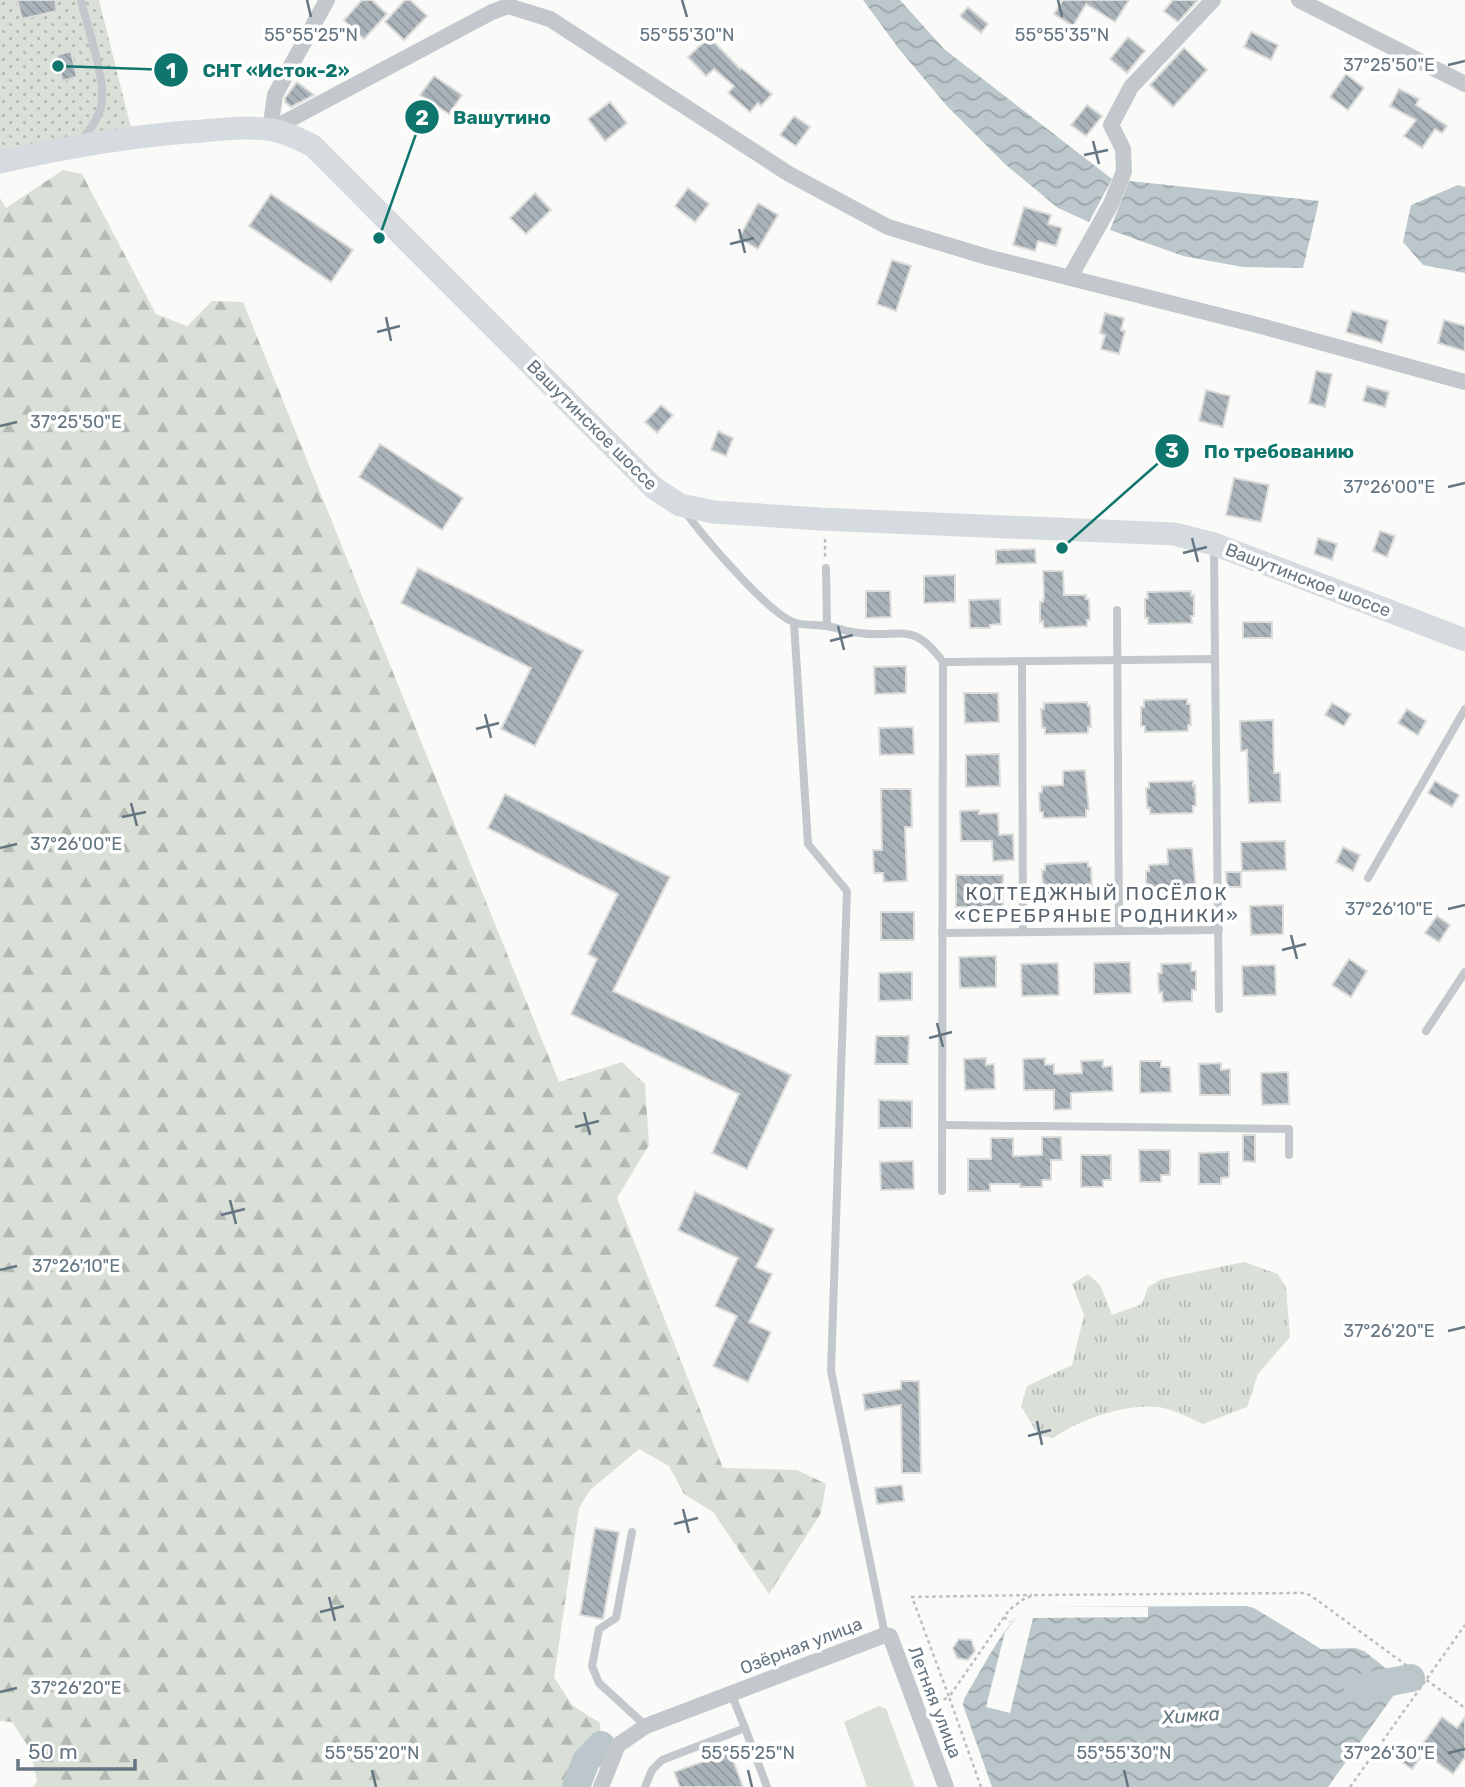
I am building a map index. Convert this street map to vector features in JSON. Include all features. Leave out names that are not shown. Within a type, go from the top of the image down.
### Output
[{"type":"street","points":[[270,130],[275,95],[327,0]]},
{"type":"street","points":[[1070,277],[1111,204],[1124,171],[1123,149],[1111,125],[1131,86],[1213,0]]},
{"type":"street","points":[[1299,0],[1465,84]]},
{"type":"street","points":[[270,130],[508,6],[550,19],[789,174],[888,227],[987,257],[1261,326],[1465,382]]},
{"type":"street","name":"Вашутинское шоссе","points":[[0,162],[77,145],[152,134],[237,129],[270,130],[293,135],[313,146],[653,488],[680,505],[714,512],[820,519],[1174,534],[1214,544],[1465,640]]},
{"type":"street","name":"Озёрная улица","points":[[646,1726],[885,1635]]},
{"type":"street","name":"Летняя улица","points":[[885,1635],[890,1636],[946,1787]]},
{"type":"street","points":[[601,1787],[618,1745],[646,1726]]},
{"type":"lane","points":[[77,145],[93,127],[102,103],[102,86],[81,0]]},
{"type":"lane","points":[[680,505],[703,537],[777,613],[794,623],[827,626],[860,634],[904,632],[929,643],[943,662],[942,1191]]},
{"type":"lane","points":[[1214,544],[1219,1009]]},
{"type":"lane","points":[[825,568],[827,626]]},
{"type":"lane","points":[[1117,610],[1119,931]]},
{"type":"lane","points":[[794,623],[808,844],[847,891],[831,1371],[885,1635]]},
{"type":"lane","points":[[943,662],[1215,659]]},
{"type":"lane","points":[[1022,661],[1023,932]]},
{"type":"lane","points":[[1368,878],[1465,709]]},
{"type":"lane","points":[[943,933],[1219,930]]},
{"type":"lane","points":[[1426,1031],[1465,972]]},
{"type":"lane","points":[[942,1125],[1289,1129],[1289,1155]]},
{"type":"lane","points":[[632,1532],[616,1618],[599,1629],[592,1666],[599,1683],[646,1726]]},
{"type":"lane","points":[[731,1693],[767,1787]]},
{"type":"lane","points":[[645,1787],[652,1770],[662,1760],[745,1728]]},
{"type":"path","points":[[820,519],[825,538],[825,568]]},
{"type":"path","points":[[981,1787],[912,1597],[1303,1593],[1310,1595],[1465,1708]]},
{"type":"path","points":[[948,1697],[1016,1603],[1036,1595]]},
{"type":"path","points":[[1004,1617],[1010,1622]]},
{"type":"path","points":[[1350,1787],[1465,1625]]},
{"type":"green space","points":[[0,0],[99,0],[132,132],[0,158]]},
{"type":"green space","points":[[63,170],[82,174],[156,314],[187,326],[212,301],[243,302],[559,1082],[622,1062],[645,1084],[649,1145],[617,1198],[723,1468],[797,1470],[826,1484],[821,1513],[769,1594],[713,1512],[684,1494],[669,1466],[639,1449],[590,1490],[579,1508],[554,1677],[572,1705],[600,1723],[601,1745],[586,1761],[583,1787],[33,1787],[37,1781],[30,1749],[12,1722],[0,1721],[0,198],[6,208]]},
{"type":"green space","points":[[1244,1262],[1278,1274],[1286,1288],[1290,1337],[1258,1374],[1247,1407],[1203,1424],[1174,1411],[1145,1406],[1103,1414],[1053,1438],[1038,1435],[1021,1406],[1027,1386],[1072,1365],[1084,1315],[1072,1284],[1088,1274],[1100,1285],[1112,1315],[1142,1304],[1148,1287],[1162,1279]]},
{"type":"green space","points":[[879,1706],[886,1709],[915,1787],[867,1787],[844,1722]]},
{"type":"water","points":[[863,0],[900,0],[944,49],[1112,179],[1089,222],[1058,208],[1006,165],[946,105],[899,49]]},
{"type":"water","points":[[1129,181],[1319,201],[1303,268],[1243,267],[1183,256],[1110,230]]},
{"type":"water","points":[[1458,185],[1465,187],[1465,273],[1423,265],[1403,242],[1411,205]]},
{"type":"water","points":[[1030,1607],[1254,1608],[1321,1649],[1355,1648],[1364,1651],[1392,1673],[1396,1692],[1328,1787],[992,1787],[963,1705],[964,1699],[1003,1634],[1022,1612]]},
{"type":"pier","points":[[1030,1607],[1148,1607],[1148,1617],[1033,1618],[1010,1713],[986,1707],[1005,1632],[1022,1610]]},
{"type":"building","points":[[17,0],[55,0],[57,11],[22,19]]},
{"type":"building","points":[[362,0],[372,0],[387,14],[364,39],[344,20]]},
{"type":"building","points":[[405,0],[410,0],[427,16],[404,40],[385,22]]},
{"type":"building","points":[[1063,0],[1129,0],[1115,22],[1086,4],[1073,26],[1054,14]]},
{"type":"building","points":[[1173,0],[1198,0],[1178,22],[1164,11]]},
{"type":"building","points":[[968,7],[988,24],[981,33],[960,16]]},
{"type":"building","points":[[1251,32],[1278,45],[1271,60],[1244,47]]},
{"type":"building","points":[[709,37],[740,69],[772,94],[761,106],[758,103],[750,112],[728,93],[734,86],[714,69],[706,76],[688,57]]},
{"type":"building","points":[[1128,37],[1145,51],[1127,73],[1110,59]]},
{"type":"building","points":[[1184,48],[1207,70],[1173,107],[1150,85]]},
{"type":"building","points":[[71,51],[77,77],[62,81],[57,55]]},
{"type":"building","points":[[1346,74],[1364,88],[1348,110],[1330,97]]},
{"type":"building","points":[[434,76],[462,95],[449,114],[420,95]]},
{"type":"building","points":[[297,82],[314,95],[291,107],[285,102],[285,98]]},
{"type":"building","points":[[1399,89],[1419,99],[1416,105],[1447,126],[1442,133],[1435,129],[1422,148],[1404,136],[1416,120],[1390,106]]},
{"type":"building","points":[[610,102],[627,123],[605,141],[588,119]]},
{"type":"building","points":[[1087,105],[1102,116],[1086,136],[1071,125]]},
{"type":"building","points":[[794,116],[810,127],[796,146],[780,135]]},
{"type":"building","points":[[688,188],[709,204],[695,222],[675,206]]},
{"type":"building","points":[[535,193],[551,210],[526,234],[510,218]]},
{"type":"building","points":[[271,194],[353,250],[331,282],[249,226]]},
{"type":"building","points":[[758,203],[778,215],[758,249],[739,238]]},
{"type":"building","points":[[1024,207],[1051,215],[1048,224],[1062,228],[1056,246],[1038,241],[1035,251],[1013,245]]},
{"type":"building","points":[[892,260],[911,266],[896,311],[877,304]]},
{"type":"building","points":[[1352,311],[1388,321],[1382,343],[1346,332]]},
{"type":"building","points":[[1105,313],[1124,318],[1121,330],[1125,331],[1119,354],[1101,349],[1105,335],[1100,333]]},
{"type":"building","points":[[1444,320],[1465,326],[1465,351],[1438,343]]},
{"type":"building","points":[[1316,371],[1332,374],[1325,407],[1309,403]]},
{"type":"building","points":[[1367,386],[1389,392],[1385,407],[1363,401]]},
{"type":"building","points":[[1206,390],[1230,396],[1223,427],[1199,421]]},
{"type":"building","points":[[661,405],[673,415],[657,433],[645,422]]},
{"type":"building","points":[[718,431],[733,438],[726,456],[711,450]]},
{"type":"building","points":[[380,444],[463,498],[442,530],[359,477]]},
{"type":"building","points":[[1234,478],[1269,485],[1261,522],[1226,515]]},
{"type":"building","points":[[1380,531],[1395,536],[1387,557],[1373,551]]},
{"type":"building","points":[[1318,538],[1337,544],[1332,560],[1314,554]]},
{"type":"building","points":[[1035,549],[1036,563],[996,564],[996,550]]},
{"type":"building","points":[[418,568],[583,651],[535,746],[501,729],[531,668],[401,603]]},
{"type":"building","points":[[1043,571],[1063,571],[1064,595],[1086,595],[1086,599],[1089,599],[1090,620],[1087,620],[1087,626],[1044,628],[1043,621],[1040,622],[1040,602],[1043,602],[1044,596]]},
{"type":"building","points":[[955,575],[955,602],[924,603],[924,576]]},
{"type":"building","points":[[866,591],[890,591],[891,617],[866,618]]},
{"type":"building","points":[[1191,591],[1191,596],[1194,595],[1192,623],[1148,624],[1148,618],[1145,618],[1147,592]]},
{"type":"building","points":[[1000,599],[1001,624],[990,625],[990,628],[970,628],[969,600]]},
{"type":"building","points":[[1243,622],[1272,622],[1272,638],[1243,638]]},
{"type":"building","points":[[906,666],[906,693],[875,694],[874,667]]},
{"type":"building","points":[[964,693],[998,693],[999,722],[965,723]]},
{"type":"building","points":[[1187,699],[1187,704],[1190,704],[1191,725],[1188,725],[1188,731],[1145,732],[1145,726],[1141,726],[1141,707],[1144,707],[1144,700]]},
{"type":"building","points":[[1087,702],[1090,706],[1091,727],[1088,727],[1088,733],[1045,734],[1041,709],[1044,709],[1044,703]]},
{"type":"building","points":[[1332,703],[1351,714],[1344,726],[1325,715]]},
{"type":"building","points":[[1407,709],[1426,721],[1418,735],[1398,723]]},
{"type":"building","points":[[1273,720],[1274,773],[1280,773],[1281,802],[1249,803],[1247,750],[1241,751],[1240,721]]},
{"type":"building","points":[[913,727],[914,754],[880,755],[879,728]]},
{"type":"building","points":[[999,754],[1000,786],[966,787],[966,755]]},
{"type":"building","points":[[1085,770],[1089,810],[1086,810],[1086,817],[1043,818],[1039,793],[1042,792],[1042,786],[1063,785],[1063,771]]},
{"type":"building","points":[[1193,781],[1196,806],[1193,806],[1193,813],[1150,814],[1146,788],[1149,788],[1149,782]]},
{"type":"building","points":[[1435,781],[1459,795],[1452,807],[1428,793]]},
{"type":"building","points":[[881,789],[911,789],[912,827],[905,827],[907,881],[884,882],[883,873],[874,873],[873,850],[882,850]]},
{"type":"building","points":[[505,794],[670,877],[613,991],[791,1075],[747,1169],[712,1153],[739,1094],[571,1014],[597,959],[588,954],[618,894],[488,828]]},
{"type":"building","points":[[979,810],[979,814],[998,813],[999,835],[1013,834],[1014,860],[993,861],[992,841],[961,841],[960,811]]},
{"type":"building","points":[[1285,841],[1286,870],[1242,871],[1241,842]]},
{"type":"building","points":[[1343,847],[1360,855],[1353,871],[1336,862]]},
{"type":"building","points":[[1192,848],[1196,889],[1193,889],[1193,895],[1150,896],[1149,890],[1146,890],[1146,871],[1149,871],[1149,865],[1168,864],[1167,849]]},
{"type":"building","points":[[1088,862],[1088,867],[1091,867],[1092,888],[1089,888],[1089,894],[1046,895],[1042,870],[1045,870],[1045,864]]},
{"type":"building","points":[[1226,872],[1241,872],[1241,887],[1227,887]]},
{"type":"building","points":[[956,875],[1003,875],[1003,907],[956,907]]},
{"type":"building","points":[[1283,905],[1283,934],[1251,935],[1250,906]]},
{"type":"building","points":[[881,912],[914,912],[914,940],[881,940]]},
{"type":"building","points":[[1437,916],[1450,925],[1439,942],[1425,933]]},
{"type":"building","points":[[996,956],[996,987],[960,988],[959,957]]},
{"type":"building","points":[[1349,959],[1367,971],[1351,997],[1332,985]]},
{"type":"building","points":[[1130,962],[1131,993],[1094,994],[1094,963]]},
{"type":"building","points":[[1058,963],[1059,995],[1022,996],[1021,964]]},
{"type":"building","points":[[1191,963],[1191,971],[1196,971],[1196,990],[1192,990],[1192,1001],[1163,1002],[1162,992],[1159,993],[1158,973],[1162,973],[1161,964]]},
{"type":"building","points":[[1275,965],[1276,995],[1243,996],[1242,966]]},
{"type":"building","points":[[912,972],[912,1000],[879,1001],[879,973]]},
{"type":"building","points":[[876,1036],[909,1036],[908,1064],[875,1064]]},
{"type":"building","points":[[986,1058],[986,1065],[994,1064],[995,1089],[965,1090],[964,1059]]},
{"type":"building","points":[[1045,1058],[1045,1065],[1054,1064],[1054,1074],[1082,1073],[1081,1061],[1103,1060],[1103,1067],[1112,1066],[1113,1091],[1071,1093],[1071,1109],[1054,1110],[1054,1090],[1024,1090],[1023,1059]]},
{"type":"building","points":[[1140,1061],[1161,1061],[1161,1067],[1170,1067],[1171,1092],[1140,1093]]},
{"type":"building","points":[[1221,1063],[1221,1070],[1230,1069],[1230,1095],[1200,1095],[1199,1064]]},
{"type":"building","points":[[1288,1072],[1289,1104],[1262,1105],[1261,1073]]},
{"type":"building","points":[[879,1100],[912,1101],[912,1128],[879,1128]]},
{"type":"building","points":[[1243,1135],[1255,1135],[1255,1162],[1243,1161]]},
{"type":"building","points":[[1042,1137],[1061,1137],[1062,1160],[1051,1160],[1051,1180],[1042,1180],[1042,1187],[990,1184],[990,1191],[968,1191],[968,1159],[991,1159],[991,1138],[1013,1138],[1013,1156],[1042,1155]]},
{"type":"building","points":[[1139,1150],[1170,1150],[1170,1175],[1161,1175],[1161,1182],[1140,1182]]},
{"type":"building","points":[[1229,1152],[1229,1177],[1221,1178],[1221,1184],[1199,1184],[1199,1153]]},
{"type":"building","points":[[1081,1155],[1111,1155],[1111,1180],[1103,1180],[1103,1187],[1081,1187]]},
{"type":"building","points":[[913,1161],[914,1189],[881,1190],[880,1162]]},
{"type":"building","points":[[695,1192],[774,1229],[756,1267],[772,1274],[749,1322],[771,1332],[748,1382],[713,1366],[737,1316],[715,1306],[738,1258],[678,1230]]},
{"type":"building","points":[[901,1381],[919,1381],[921,1473],[902,1473],[901,1405],[865,1410],[863,1394],[901,1389]]},
{"type":"building","points":[[902,1485],[904,1501],[877,1504],[875,1488]]},
{"type":"building","points":[[595,1528],[619,1532],[603,1619],[580,1615]]},
{"type":"building","points":[[959,1639],[971,1640],[975,1651],[968,1660],[957,1658],[953,1648]]},
{"type":"building","points":[[1442,1717],[1457,1728],[1465,1717],[1465,1757],[1453,1774],[1419,1749]]},
{"type":"building","points":[[1402,1746],[1420,1758],[1412,1769],[1395,1757]]},
{"type":"building","points":[[730,1752],[743,1787],[680,1787],[674,1772]]},
{"type":"waterway","name":"Химка","points":[[1358,1688],[1411,1678]]},
{"type":"waterway","name":"Химка","points":[[576,1787],[586,1761],[601,1745]]},
{"type":"place","name":"СНТ «Исток-2»","points":[[58,66]]},
{"type":"place","name":"Вашутино","points":[[379,238]]},
{"type":"place","name":"По требованию","points":[[1062,548]]},
{"type":"district","name":"КОТТЕДЖНЫЙ ПОСЁЛОК «СЕРЕБРЯНЫЕ РОДНИКИ»","points":[[1097,904]]}]
